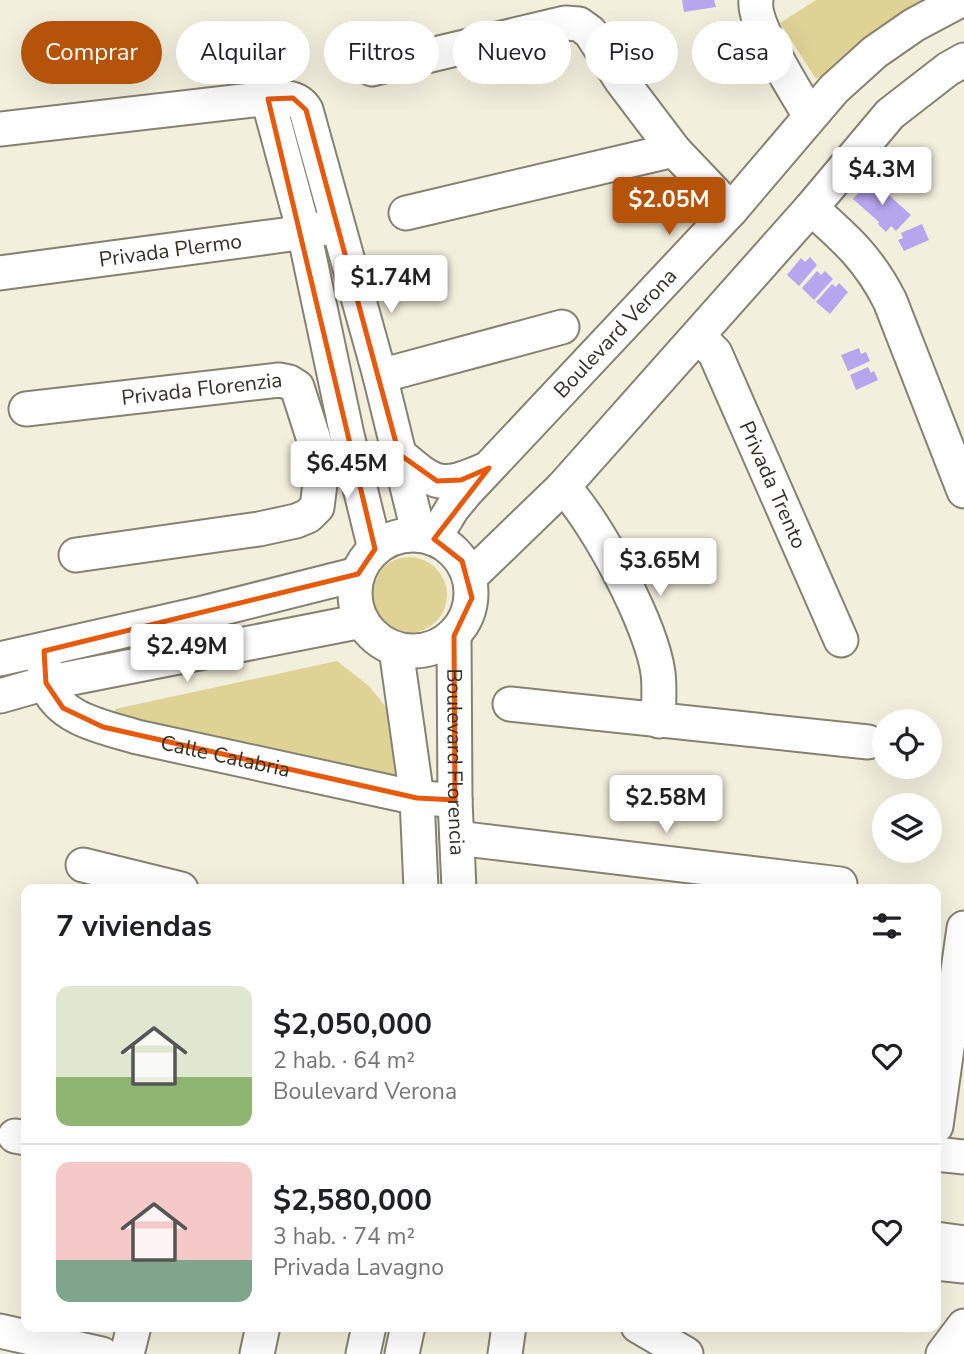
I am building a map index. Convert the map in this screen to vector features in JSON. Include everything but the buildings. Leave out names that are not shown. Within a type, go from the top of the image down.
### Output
[{"type":"street","points":[[756,0],[760,24],[810,116]]},
{"type":"street","name":"Boulevard Verona","points":[[426,537],[732,210],[834,89],[875,52],[914,25],[961,0]]},
{"type":"street","points":[[439,53],[565,23],[579,24],[590,32],[621,80],[674,150],[732,210]]},
{"type":"street","points":[[470,577],[563,487],[811,208],[890,114],[948,69],[964,60]]},
{"type":"street","points":[[0,129],[268,99],[293,98],[303,103],[380,376],[399,454],[426,537]]},
{"type":"street","points":[[268,99],[304,232],[347,435],[367,561]]},
{"type":"street","points":[[406,213],[674,150]]},
{"type":"street","points":[[811,208],[867,262],[877,276],[890,301],[964,491]]},
{"type":"street","name":"Privada Plermo","points":[[0,272],[304,232],[338,225]]},
{"type":"street","points":[[380,376],[562,327]]},
{"type":"street","name":"Privada Trento","points":[[698,336],[715,353],[841,640]]},
{"type":"street","name":"Privada Florenzia","points":[[26,409],[279,380],[297,387],[315,443],[320,495],[317,507],[308,516],[259,529],[76,555]]},
{"type":"street","points":[[315,443],[347,435]]},
{"type":"street","points":[[399,454],[427,477],[437,481],[461,480],[489,468]]},
{"type":"street","points":[[563,487],[576,500],[619,571],[649,640],[658,672],[659,721]]},
{"type":"street","points":[[402,536],[426,537],[450,548],[462,561],[470,577],[472,598],[466,618],[454,636],[436,647],[416,652],[396,649],[376,638],[362,621],[356,606],[355,589],[367,561],[388,540],[402,536]]},
{"type":"street","points":[[0,696],[45,667],[120,630],[203,613],[367,561]]},
{"type":"street","points":[[0,659],[45,667],[362,621]]},
{"type":"street","name":"Boulevard Florencia","points":[[454,636],[455,800],[459,884]]},
{"type":"street","name":"Boulevard Florencia","points":[[396,649],[416,798],[421,884]]},
{"type":"street","name":"Calle Calabria","points":[[45,667],[62,708],[78,718],[103,727],[137,737],[416,798],[455,800]]},
{"type":"street","points":[[510,704],[868,742]]},
{"type":"street","points":[[457,838],[841,884]]},
{"type":"street","points":[[83,865],[161,884]]},
{"type":"street","points":[[941,1091],[964,928]]},
{"type":"street","points":[[941,1119],[964,1122]]},
{"type":"street","points":[[941,1155],[964,1157]]},
{"type":"street","points":[[941,1240],[964,1243]]},
{"type":"street","points":[[941,1264],[964,1266]]},
{"type":"street","points":[[943,1354],[964,1326]]},
{"type":"street","points":[[0,1331],[102,1354]]},
{"type":"street","points":[[128,1354],[133,1332]]},
{"type":"street","points":[[257,1354],[262,1332]]},
{"type":"street","points":[[363,1354],[368,1332]]},
{"type":"street","points":[[402,1354],[407,1332]]},
{"type":"street","points":[[505,1354],[508,1332]]},
{"type":"street","points":[[648,1332],[686,1354]]},
{"type":"highlighted area","points":[[293,98],[306,110],[399,454],[437,481],[461,480],[489,468],[434,539],[462,561],[472,598],[454,636],[455,800],[417,798],[103,727],[63,708],[46,683],[44,651],[358,574],[375,549],[268,99]]},
{"type":"shaded area","points":[[816,0],[944,0],[816,79],[793,43],[793,21],[783,21]]},
{"type":"shaded area","points":[[417,557],[430,563],[441,574],[447,587],[445,610],[430,627],[417,633],[401,633],[388,627],[373,610],[371,587],[377,574],[394,559]]},
{"type":"shaded area","points":[[337,661],[369,686],[389,711],[399,788],[116,722],[115,709]]}]
